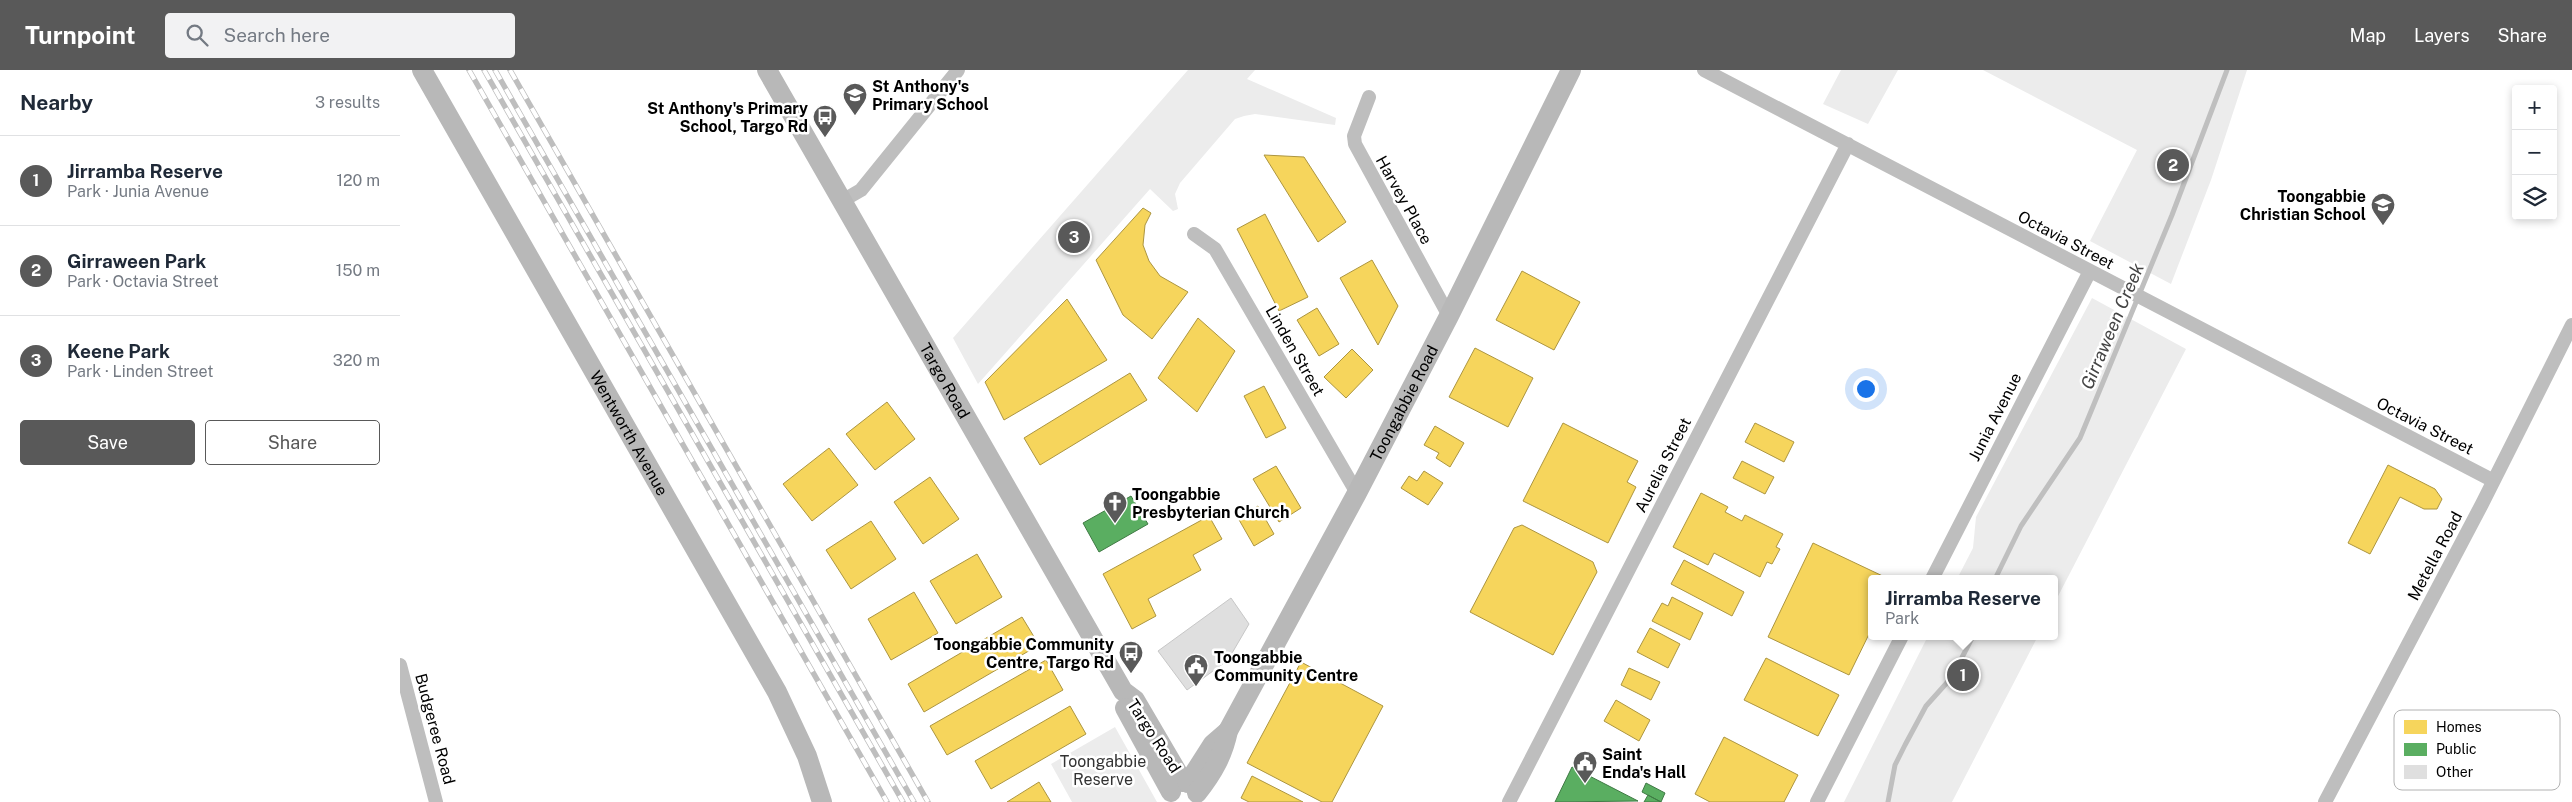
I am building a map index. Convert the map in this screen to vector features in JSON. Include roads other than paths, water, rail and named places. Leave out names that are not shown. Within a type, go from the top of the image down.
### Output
[{"type":"main road","name":"Wentworth Avenue","points":[[422,70],[777,692],[807,756],[822,802]]},
{"type":"main road","name":"Targo Road","points":[[767,70],[1123,691],[1135,700],[1185,792]]},
{"type":"main road","name":"Toongabbie Road","points":[[1185,792],[1210,778],[1223,753],[1228,731],[1357,492],[1449,316],[1571,70]]},
{"type":"street","points":[[842,201],[861,190],[958,70]]},
{"type":"street","name":"Octavia Street","points":[[1704,70],[2492,480]]},
{"type":"street","name":"Harvey Place","points":[[1370,97],[1354,136],[1355,144],[1449,316]]},
{"type":"street","name":"Aurelia Street","points":[[1509,802],[1848,144]]},
{"type":"street","name":"Linden Street","points":[[1194,234],[1215,249],[1357,492]]},
{"type":"street","name":"Junia Avenue","points":[[1934,575],[2090,271]]},
{"type":"street","name":"Metella Road","points":[[2325,802],[2572,325]]},
{"type":"street","points":[[1817,802],[1900,640]]},
{"type":"street","name":"Budgeree Road","points":[[400,665],[436,802]]},
{"type":"waterway","name":"Girraween Creek","points":[[1997,575],[2021,526],[2080,438],[2172,215],[2227,70]]},
{"type":"waterway","name":"Girraween Creek","points":[[1888,802],[1895,765],[1905,745],[1926,706],[1952,677],[1971,640]]},
{"type":"railway","points":[[469,70],[887,802]]},
{"type":"railway","points":[[484,70],[903,802]]},
{"type":"railway","points":[[495,70],[914,802]]},
{"type":"railway","points":[[510,70],[928,802]]},
{"type":"place","name":"St Anthony's Primary School","points":[[855,116]]},
{"type":"place","name":"St Anthony's Primary School, Targo Rd","points":[[825,138]]},
{"type":"place","name":"Girraween Park","points":[[2173,165]]},
{"type":"place","name":"Toongabbie Christian School","points":[[2383,226]]},
{"type":"place","name":"Keene Park","points":[[1074,237]]},
{"type":"place","name":"Toongabbie Presbyterian Church","points":[[1115,524]]},
{"type":"place","name":"Toongabbie Community Centre, Targo Rd","points":[[1131,674]]},
{"type":"place","name":"Jirramba Reserve","points":[[1963,675]]},
{"type":"place","name":"Toongabbie Community Centre","points":[[1196,687]]},
{"type":"place","name":"Saint Enda's Hall","points":[[1585,784]]},
{"type":"park label","name":"Toongabbie Reserve","points":[[1103,770]]}]
